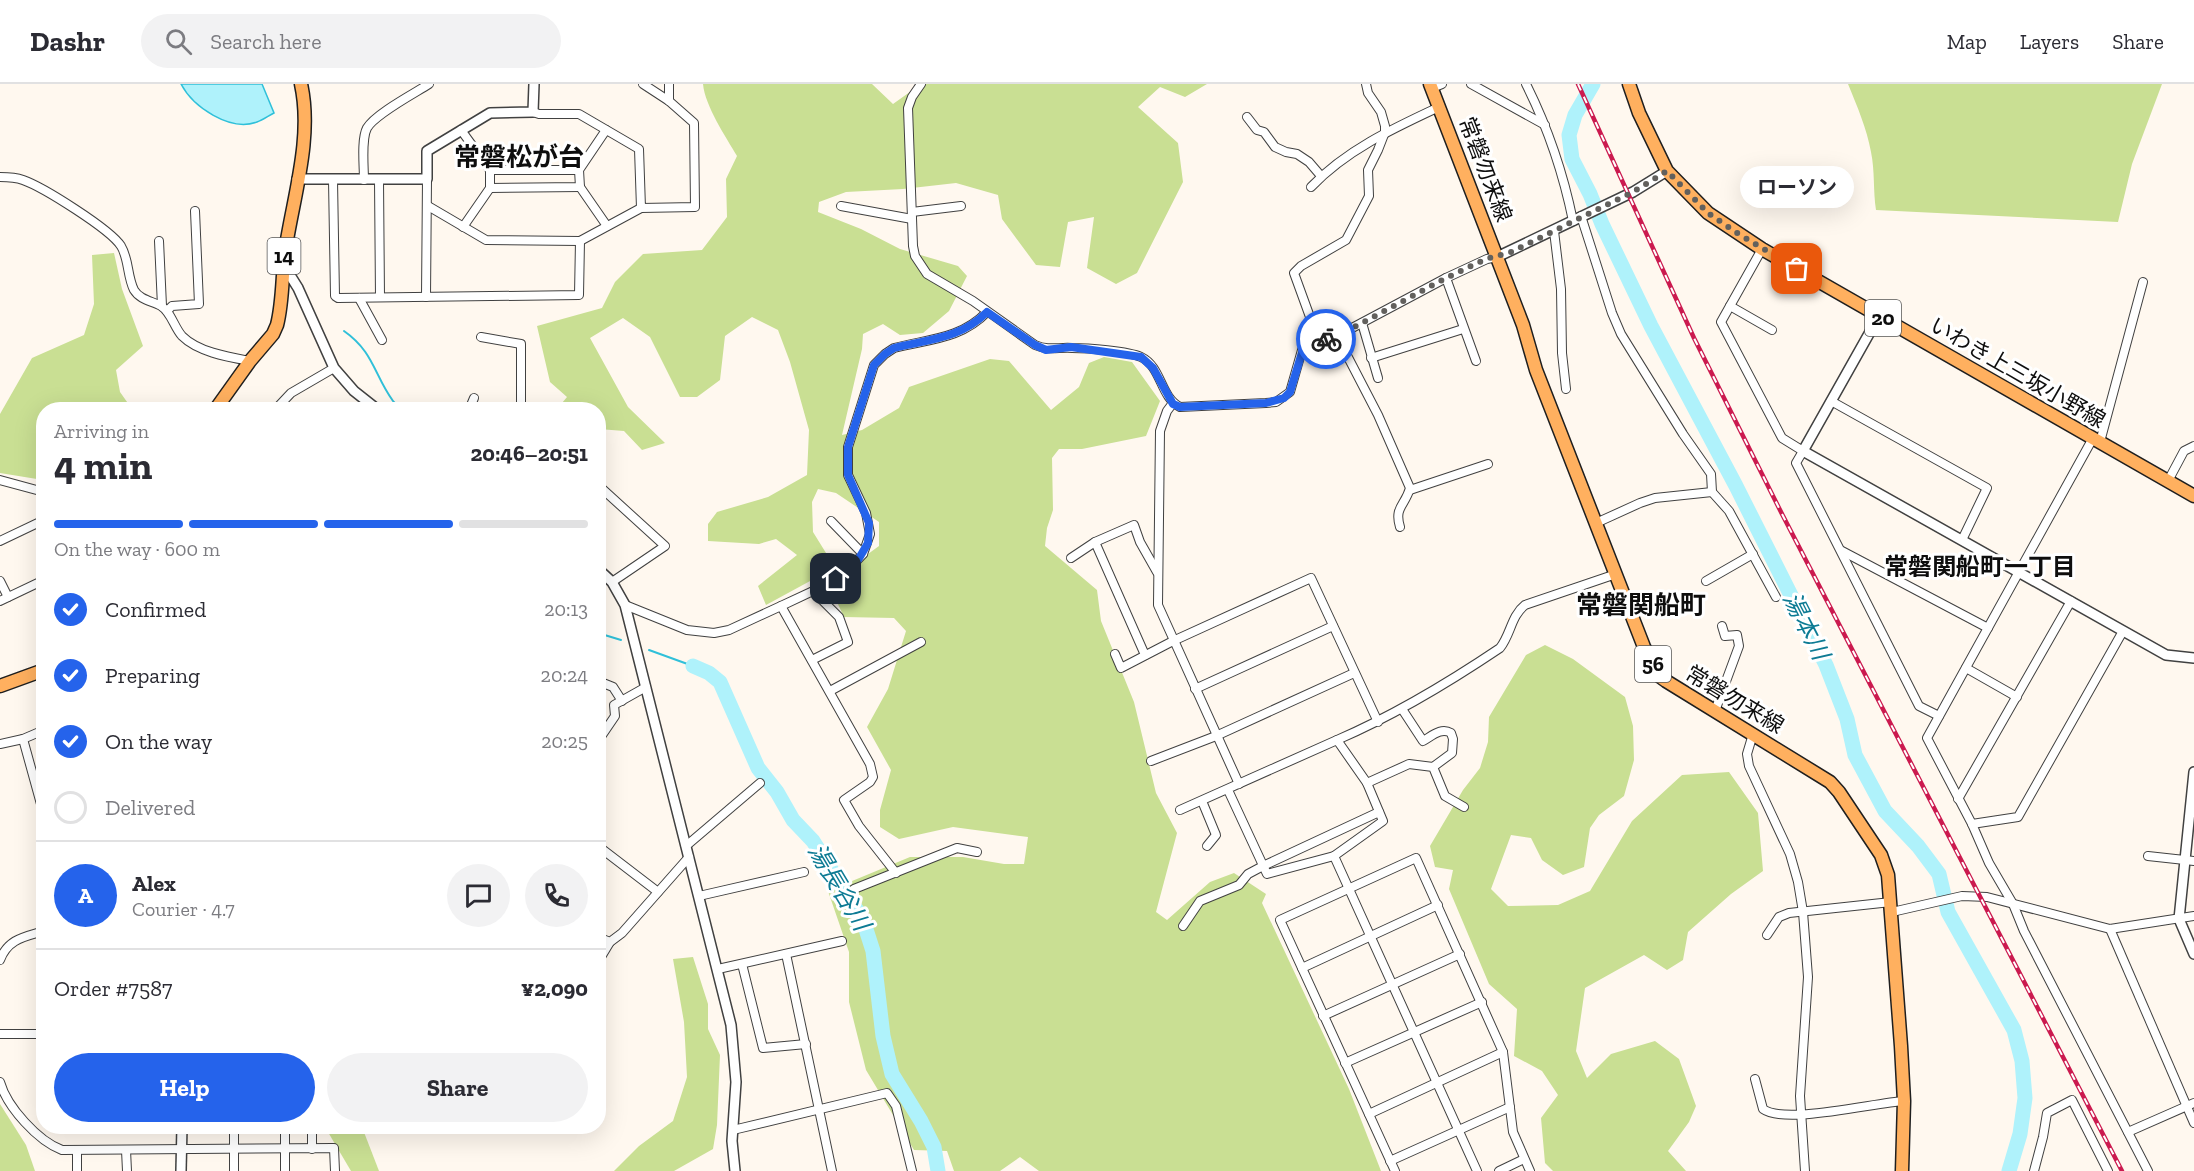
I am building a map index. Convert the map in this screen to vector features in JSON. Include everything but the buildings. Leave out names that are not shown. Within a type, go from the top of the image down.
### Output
[{"type":"main road","name":"14","points":[[221,402],[273,334],[277,325],[283,264],[304,141],[306,117],[301,84]]},
{"type":"main road","name":"いわき上三坂小野線","points":[[1629,84],[1639,113],[1667,171],[1708,213],[1762,249],[2194,496]]},
{"type":"main road","name":"常磐勿来線","points":[[1434,85],[1439,107],[1523,325],[1536,370],[1644,647],[1659,676],[1816,772],[1839,792],[1881,855],[1888,875],[1891,907],[1904,1101],[1902,1171]]},
{"type":"main road","points":[[0,686],[36,673]]},
{"type":"street","points":[[364,180],[367,128],[374,120],[429,84]]},
{"type":"street","points":[[533,112],[534,84]]},
{"type":"street","points":[[428,206],[486,240],[580,241],[641,208],[695,207],[694,123],[669,100],[643,84]]},
{"type":"street","points":[[669,84],[669,100]]},
{"type":"street","points":[[921,84],[908,108],[915,256],[927,274],[1046,350],[1071,347],[1141,357],[1153,368],[1173,404],[1180,407],[1276,402],[1290,392],[1304,346],[1315,339],[1337,336],[1446,278],[1554,231],[1641,187],[1667,171]]},
{"type":"street","points":[[1315,339],[1314,328],[1294,273],[1301,266],[1346,240],[1369,196],[1368,170],[1385,132],[1381,112],[1368,93],[1366,84]]},
{"type":"street","points":[[1471,84],[1545,125]]},
{"type":"street","points":[[1526,84],[1545,125],[1580,217],[1621,334],[1683,434],[1711,474],[1712,492],[1729,511],[1776,597]]},
{"type":"street","points":[[1311,187],[1321,176],[1385,132],[1439,107]]},
{"type":"street","points":[[426,297],[427,151],[490,113],[579,114],[639,149],[641,208]]},
{"type":"street","points":[[1246,117],[1257,130],[1264,132],[1275,147],[1297,154],[1309,162],[1321,176]]},
{"type":"street","points":[[461,130],[490,170],[490,188],[463,227]]},
{"type":"street","points":[[606,130],[579,170],[580,187],[607,226]]},
{"type":"street","points":[[490,170],[579,170]]},
{"type":"street","points":[[0,177],[23,180],[102,227],[120,245],[126,256],[134,290],[165,309],[172,306],[199,304],[195,211]]},
{"type":"street","points":[[297,179],[427,179]]},
{"type":"street","points":[[333,180],[335,296],[338,298],[579,295],[580,241]]},
{"type":"street","points":[[378,180],[381,297]]},
{"type":"street","points":[[490,188],[580,187]]},
{"type":"street","points":[[841,206],[912,216],[961,206]]},
{"type":"street","points":[[1554,231],[1561,289],[1562,353],[1566,389]]},
{"type":"street","points":[[159,241],[165,309],[172,322],[183,336],[199,347],[250,361]]},
{"type":"street","points":[[1762,249],[1721,322],[1782,438],[2166,655],[2194,658]]},
{"type":"street","points":[[283,264],[298,288],[334,368],[354,391],[368,402]]},
{"type":"street","points":[[1446,278],[1476,361]]},
{"type":"street","points":[[2143,282],[2096,440],[2019,572],[1927,738],[2148,1171]]},
{"type":"street","points":[[359,298],[382,340]]},
{"type":"street","points":[[1730,306],[1772,330]]},
{"type":"street","points":[[625,605],[687,630],[714,633],[729,630],[813,591],[847,572],[863,554],[868,543],[869,523],[848,475],[848,447],[874,365],[894,348],[957,334],[975,324],[987,312]]},
{"type":"street","points":[[1879,316],[1796,463],[1919,706],[1939,716]]},
{"type":"street","points":[[1362,323],[1378,378]]},
{"type":"street","points":[[1371,358],[1463,329]]},
{"type":"street","points":[[1337,336],[1378,415],[1410,490],[1396,516],[1400,527]]},
{"type":"street","points":[[481,337],[521,344],[521,402]]},
{"type":"street","points":[[282,402],[291,393],[334,368]]},
{"type":"street","points":[[472,402],[474,398]]},
{"type":"street","points":[[1831,401],[1987,488],[1962,540]]},
{"type":"street","points":[[1173,404],[1167,411],[1160,431],[1158,605],[1239,784]]},
{"type":"street","points":[[2168,481],[2184,452],[2194,446]]},
{"type":"street","points":[[1410,490],[1488,464]]},
{"type":"street","points":[[0,480],[36,490]]},
{"type":"street","points":[[606,492],[665,546],[612,582]]},
{"type":"street","points":[[1596,523],[1655,498],[1712,492]]},
{"type":"street","points":[[831,521],[863,554]]},
{"type":"street","points":[[0,541],[36,524]]},
{"type":"street","points":[[1071,558],[1095,542],[1134,525],[1140,542],[1158,573]]},
{"type":"street","points":[[1095,542],[1146,655]]},
{"type":"street","points":[[1840,550],[1988,628]]},
{"type":"street","points":[[1706,581],[1753,554]]},
{"type":"street","points":[[1180,810],[1378,722],[1460,675],[1500,648],[1518,610],[1525,605],[1616,574]]},
{"type":"street","points":[[606,576],[612,582],[625,605],[731,1025],[736,1082],[732,1155],[735,1171]]},
{"type":"street","points":[[1115,654],[1122,668],[1173,641],[1311,578],[1378,722]]},
{"type":"street","points":[[0,581],[4,599],[36,584]]},
{"type":"street","points":[[812,660],[848,642],[839,617],[813,591]]},
{"type":"street","points":[[1958,800],[2071,601]]},
{"type":"street","points":[[781,606],[854,731],[873,772],[870,782],[844,800],[860,826],[896,873]]},
{"type":"street","points":[[1195,689],[1333,626]]},
{"type":"street","points":[[1715,711],[1739,646],[1737,635],[1725,636],[1722,626]]},
{"type":"street","points":[[1972,824],[2018,817],[2123,631]]},
{"type":"street","points":[[830,691],[921,642]]},
{"type":"street","points":[[1966,668],[2017,697]]},
{"type":"street","points":[[1151,761],[1216,736],[1354,673]]},
{"type":"street","points":[[606,684],[613,687],[622,701]]},
{"type":"street","points":[[606,729],[615,716],[614,705],[646,687]]},
{"type":"street","points":[[1367,783],[1409,764],[1433,767],[1452,753],[1451,733],[1439,731],[1423,741],[1402,709]]},
{"type":"street","points":[[0,744],[36,733]]},
{"type":"street","points":[[1753,734],[1748,754],[1749,766],[1790,854],[1803,912],[1808,977],[1801,1070],[1805,1171]]},
{"type":"street","points":[[23,739],[36,786]]},
{"type":"street","points":[[1228,790],[1267,874],[1334,856],[1383,820],[1367,783],[1337,740]]},
{"type":"street","points":[[1433,767],[1445,796],[1464,807]]},
{"type":"street","points":[[2194,772],[2189,861],[2179,919],[2194,954]]},
{"type":"street","points":[[686,846],[760,783]]},
{"type":"street","points":[[1202,801],[1216,836],[1207,846]]},
{"type":"street","points":[[1184,926],[1200,901],[1239,885],[1248,874],[1263,866],[1379,812]]},
{"type":"street","points":[[854,889],[957,848],[976,852]]},
{"type":"street","points":[[606,852],[658,892]]},
{"type":"street","points":[[1334,856],[1477,1171]]},
{"type":"street","points":[[2148,856],[2189,861]]},
{"type":"street","points":[[606,949],[688,857]]},
{"type":"street","points":[[1395,1171],[1280,920],[1416,858],[1503,1052],[1513,1132],[1530,1171]]},
{"type":"street","points":[[699,896],[804,872]]},
{"type":"street","points":[[1767,935],[1779,917],[1789,913],[1927,904],[1962,896],[1987,897],[2110,929],[2194,916]]},
{"type":"street","points":[[1302,968],[1438,905]]},
{"type":"street","points":[[2110,929],[2190,1104],[2194,1123]]},
{"type":"street","points":[[0,960],[6,947],[16,939],[36,933]]},
{"type":"street","points":[[606,941],[610,942]]},
{"type":"street","points":[[718,969],[843,941]]},
{"type":"street","points":[[786,954],[832,1171]]},
{"type":"street","points":[[1323,1016],[1460,954]]},
{"type":"street","points":[[742,964],[763,1048],[806,1044]]},
{"type":"street","points":[[1345,1063],[1482,1002]]},
{"type":"street","points":[[0,1034],[36,1034]]},
{"type":"street","points":[[1369,1114],[1503,1052]]},
{"type":"street","points":[[1755,1079],[1763,1109],[1773,1114],[1801,1115],[1904,1101]]},
{"type":"street","points":[[0,1082],[7,1098],[36,1133]]},
{"type":"street","points":[[733,1130],[887,1093],[896,1106],[912,1171]]},
{"type":"street","points":[[2034,1171],[2047,1113],[2072,1100],[2108,1171]]},
{"type":"street","points":[[2127,1132],[2190,1104]]},
{"type":"street","points":[[1390,1161],[1510,1107]]},
{"type":"street","points":[[37,1134],[50,1145],[62,1150],[334,1148],[334,1171]]},
{"type":"street","points":[[182,1134],[182,1171]]},
{"type":"street","points":[[234,1134],[234,1171]]},
{"type":"street","points":[[285,1134],[285,1171]]},
{"type":"street","points":[[312,1134],[312,1149]]},
{"type":"street","points":[[77,1150],[77,1171]]},
{"type":"street","points":[[126,1150],[127,1171]]},
{"type":"street","points":[[1499,1171],[1524,1159]]},
{"type":"green space","points":[[703,84],[872,84],[893,104],[921,84],[1207,84],[1185,97],[1160,87],[1138,107],[1178,143],[1183,182],[1137,273],[1116,284],[1087,268],[1094,217],[1068,222],[1060,267],[1036,265],[1002,219],[998,195],[956,183],[846,192],[819,202],[818,212],[861,229],[900,249],[958,266],[967,276],[949,311],[923,333],[900,335],[883,324],[863,334],[862,349],[842,435],[862,430],[899,408],[909,387],[990,359],[1009,361],[1051,410],[1079,387],[1089,363],[1104,357],[1132,362],[1160,401],[1146,436],[1082,449],[1059,449],[1052,458],[1053,510],[1047,528],[1045,546],[1097,590],[1101,621],[1134,702],[1156,793],[1177,833],[1156,912],[1167,920],[1210,882],[1234,873],[1266,894],[1262,903],[1349,1089],[1381,1171],[1039,1171],[1020,1157],[1000,1171],[954,1171],[947,1151],[914,1150],[866,1070],[849,1002],[849,952],[828,891],[910,857],[963,857],[1004,864],[1024,864],[1028,837],[953,827],[899,839],[880,827],[880,810],[891,770],[867,727],[888,689],[906,631],[894,618],[844,617],[828,583],[879,546],[879,522],[836,493],[818,489],[812,502],[813,532],[831,561],[823,574],[766,605],[758,586],[797,555],[776,539],[759,544],[708,541],[708,524],[717,512],[768,497],[807,475],[809,430],[790,362],[778,330],[752,317],[725,336],[720,380],[697,397],[680,397],[650,337],[623,318],[590,338],[628,407],[665,443],[642,450],[624,431],[606,430],[606,402],[563,402],[567,397],[550,382],[537,326],[602,308],[615,282],[643,254],[702,250],[727,217],[726,179],[737,156],[722,131]]},
{"type":"green space","points":[[1848,84],[2162,84],[2132,164],[2118,222],[1876,210],[1869,143]]},
{"type":"green space","points":[[114,253],[122,289],[143,346],[116,370],[120,392],[127,402],[36,402],[36,479],[0,473],[0,414],[32,358],[84,335],[94,304],[92,255]]},
{"type":"green space","points":[[1545,645],[1573,659],[1625,697],[1633,726],[1634,760],[1624,796],[1599,815],[1590,828],[1584,867],[1563,875],[1542,860],[1531,838],[1511,835],[1491,889],[1508,906],[1558,905],[1590,891],[1632,821],[1682,775],[1729,772],[1758,813],[1763,871],[1731,894],[1688,932],[1683,960],[1667,970],[1644,955],[1585,988],[1576,1051],[1587,1078],[1611,1054],[1655,1041],[1679,1059],[1696,1106],[1689,1122],[1668,1151],[1686,1171],[1553,1171],[1545,1163],[1541,1118],[1558,1095],[1542,1071],[1514,1056],[1517,1009],[1489,984],[1449,889],[1453,870],[1435,867],[1430,846],[1463,790],[1480,768],[1488,742],[1489,717],[1526,655]]},
{"type":"green space","points":[[693,957],[708,1004],[708,1029],[720,1055],[717,1125],[713,1149],[674,1171],[614,1171],[639,1146],[673,1121],[687,1077],[684,1022],[673,959]]},
{"type":"green space","points":[[0,1104],[26,1145],[35,1171],[0,1171]]},
{"type":"green space","points":[[329,1134],[365,1134],[379,1171],[351,1171]]},
{"type":"water","points":[[181,84],[262,84],[274,113],[259,121],[235,124],[203,109]]},
{"type":"waterway","name":"湯本川","points":[[1593,84],[1575,115],[1569,135],[1572,159],[1651,326],[1736,486],[1826,665],[1847,719],[1855,755],[1885,811],[1918,846],[1939,874],[1948,912],[2014,1030],[2022,1061],[2025,1098],[2020,1134],[2009,1171]]},
{"type":"waterway","points":[[344,331],[362,347],[394,402]]},
{"type":"waterway","points":[[606,635],[621,640]]},
{"type":"waterway","points":[[649,650],[693,666]]},
{"type":"waterway","name":"湯長谷川","points":[[693,666],[709,673],[720,682],[758,768],[777,792],[793,820],[813,841],[863,920],[873,951],[883,1036],[892,1074],[934,1147],[938,1171]]},
{"type":"railway","points":[[1578,84],[1694,338],[1782,514],[2122,1171]]},
{"type":"way so far","points":[[1326,339],[1337,336],[1446,278],[1486,259],[1511,252],[1633,192],[1667,171],[1708,213],[1797,269]]},
{"type":"place","name":"ローソン","points":[[1797,269]]},
{"type":"district","name":"常磐松が台","points":[[519,157]]},
{"type":"district","name":"常磐関船町一丁目","points":[[1980,567]]},
{"type":"district","name":"常磐関船町","points":[[1641,605]]},
{"type":"route","points":[[836,579],[847,572],[858,560],[868,543],[869,523],[848,475],[848,447],[874,365],[894,348],[957,334],[975,324],[987,312],[1046,350],[1071,347],[1141,357],[1153,368],[1168,398],[1180,407],[1276,402],[1290,392],[1300,356],[1307,342],[1326,339]]}]
